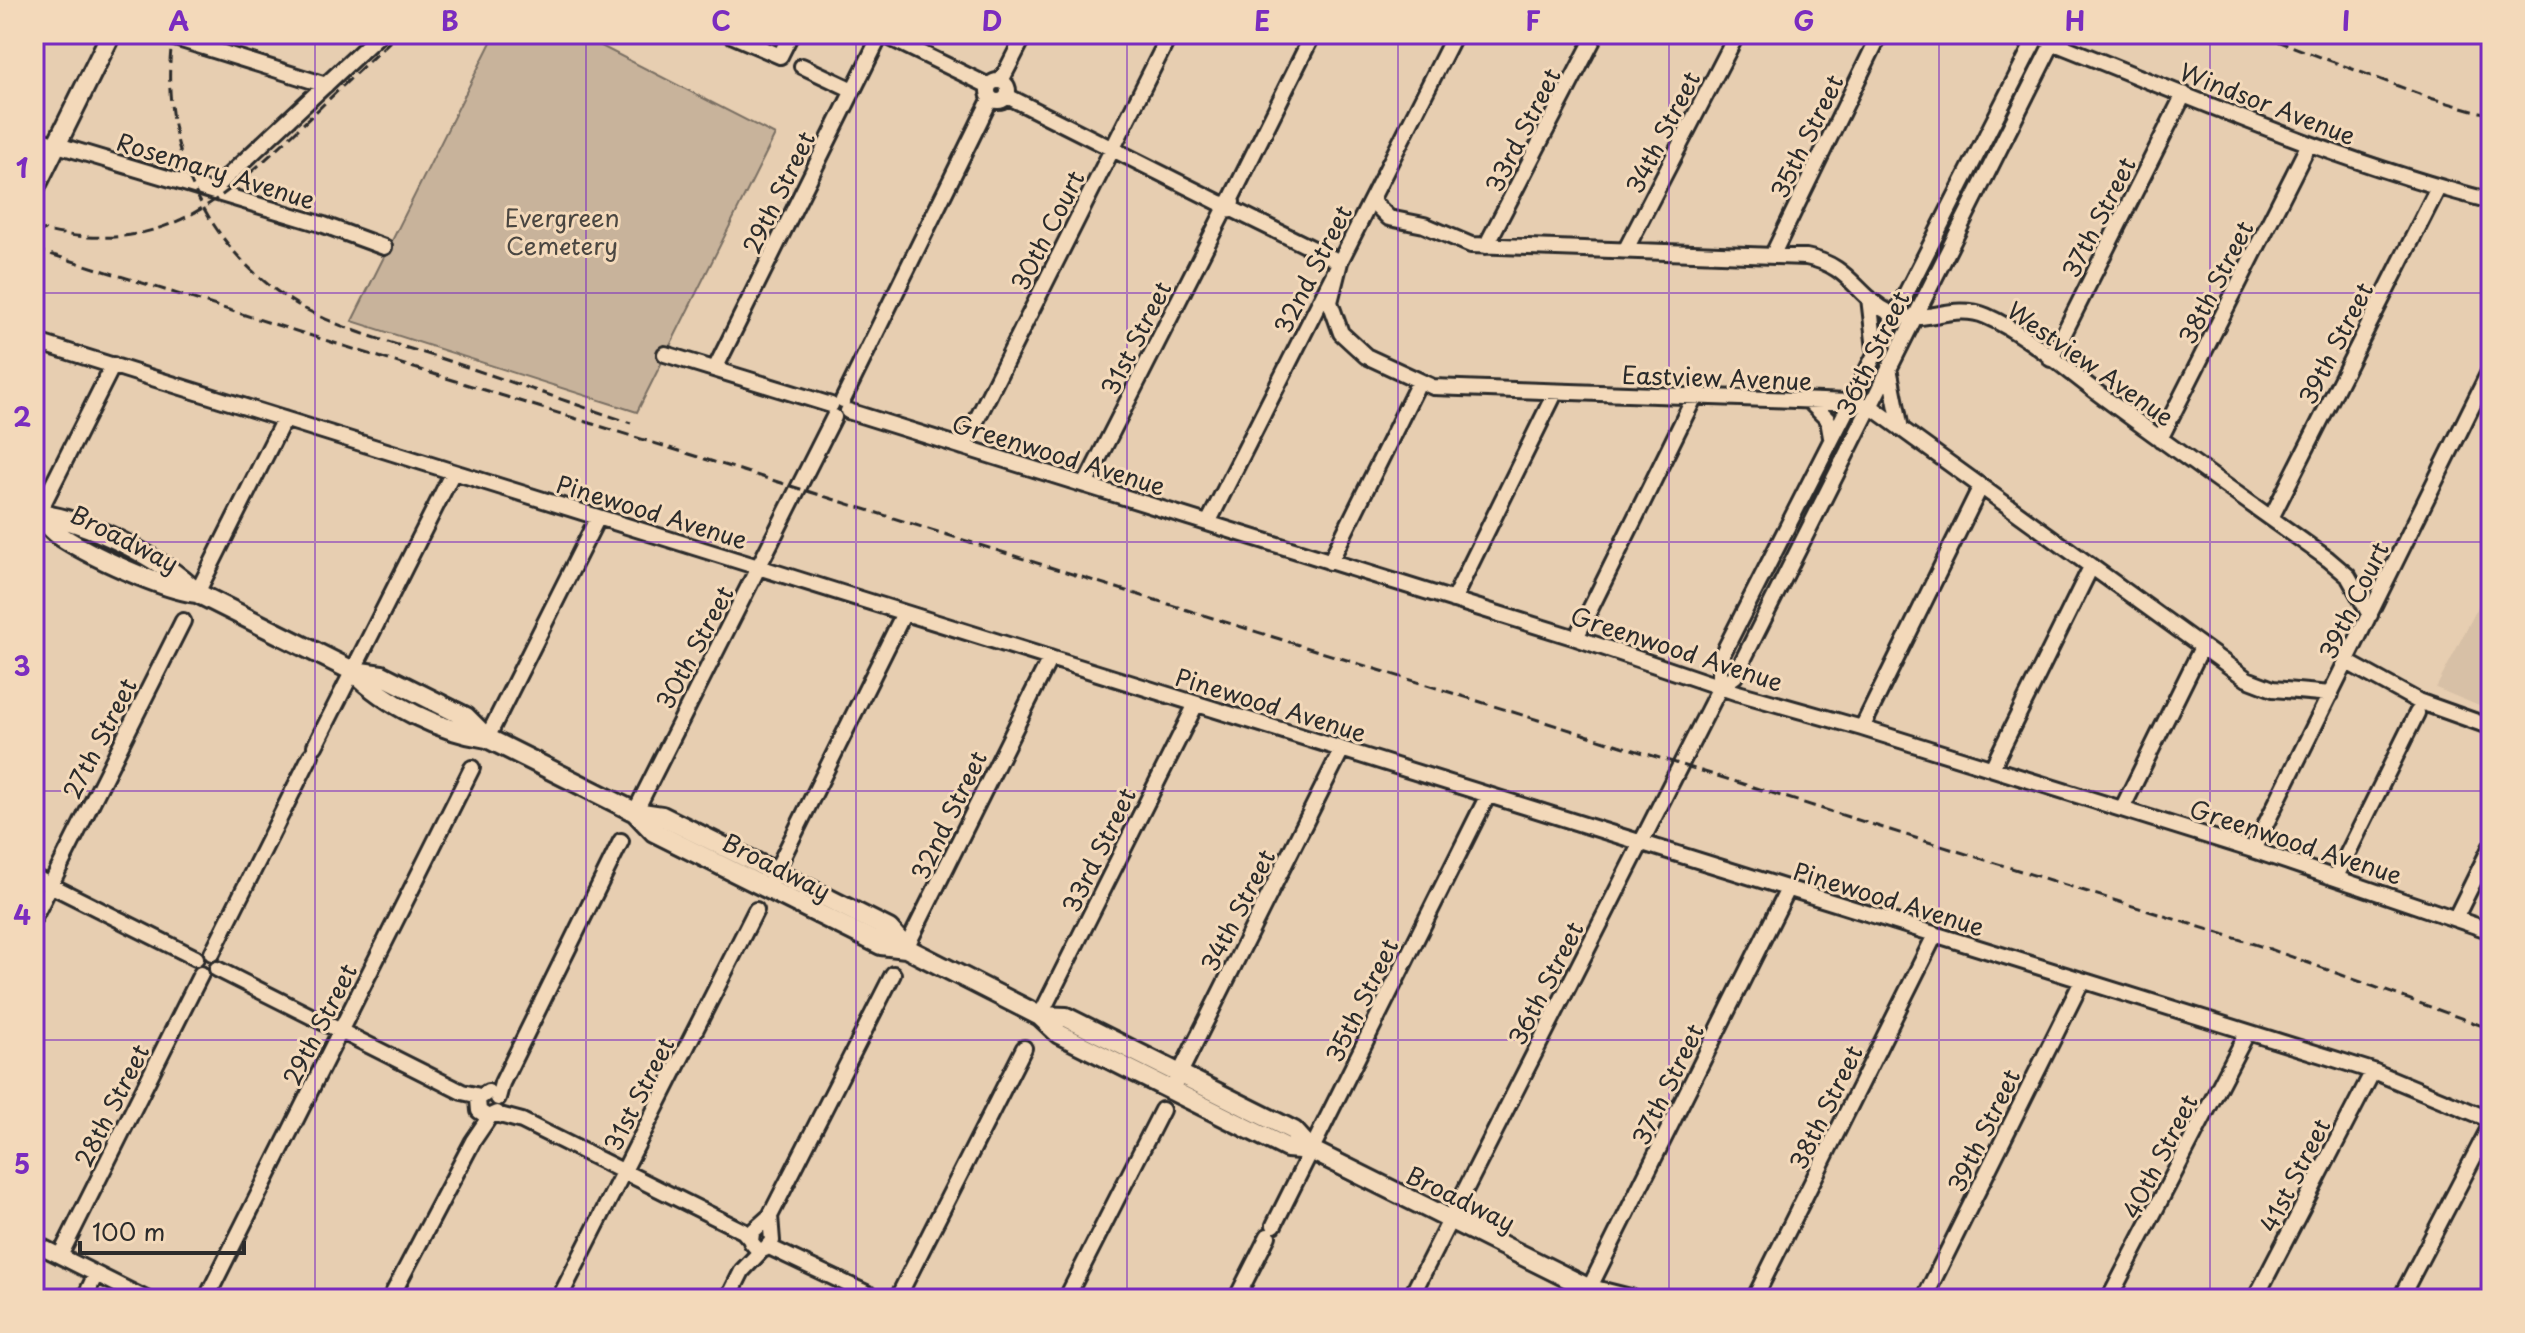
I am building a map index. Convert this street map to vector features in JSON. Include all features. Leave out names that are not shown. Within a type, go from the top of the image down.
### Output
[{"type":"main road","points":[[34,190],[111,34]]},
{"type":"main road","name":"Broadway","points":[[36,513],[58,534],[170,590],[197,593],[353,671],[382,675],[466,717],[487,738],[635,812],[654,832],[771,880],[881,945],[906,948],[1040,1016],[1059,1034],[1176,1082],[1287,1148],[1311,1150],[1591,1296],[1630,1299]]},
{"type":"street","points":[[162,34],[326,85]]},
{"type":"street","points":[[212,191],[380,34]]},
{"type":"street","points":[[729,34],[780,56],[791,34]]},
{"type":"street","points":[[881,34],[994,88],[1000,101],[1007,96],[1340,262]]},
{"type":"street","name":"29th Street","points":[[715,369],[881,34]]},
{"type":"street","name":"30th Street","points":[[635,812],[760,568],[994,88],[1025,34]]},
{"type":"street","name":"30th Court","points":[[963,447],[1170,34]]},
{"type":"street","name":"31st Street","points":[[1085,485],[1313,34]]},
{"type":"street","name":"32nd Street","points":[[1208,523],[1455,34]]},
{"type":"street","name":"33rd Street","points":[[1486,246],[1596,34]]},
{"type":"street","name":"34th Street","points":[[1626,249],[1737,34]]},
{"type":"street","name":"35th Street","points":[[1772,256],[1880,34]]},
{"type":"street","name":"Windsor Avenue","points":[[2036,35],[2055,38],[2309,144],[2438,188],[2491,201]]},
{"type":"street","name":"36th Street","points":[[1720,687],[1720,659],[2036,35]]},
{"type":"street","name":"36th Street","points":[[1410,1299],[1720,687],[1735,676],[2055,38]]},
{"type":"street","points":[[802,66],[853,90]]},
{"type":"street","name":"37th Street","points":[[2051,359],[2184,94]]},
{"type":"street","name":"Rosemary Avenue","points":[[34,138],[384,247]]},
{"type":"street","name":"38th Street","points":[[2160,439],[2309,144]]},
{"type":"street","name":"39th Street","points":[[2271,518],[2438,188]]},
{"type":"street","name":"Westview Avenue","points":[[1371,200],[1389,218],[1424,225],[1464,243],[1486,246],[1626,249],[1823,260],[1840,268],[1869,298],[1893,314],[1914,317],[1968,310],[1992,319],[2348,576],[2370,615]]},
{"type":"street","name":"Eastview Avenue","points":[[1340,262],[1330,302],[1341,333],[1366,356],[1419,382],[1450,390],[1695,396],[1811,403],[1849,402],[1870,406],[2202,647],[2264,687],[2331,694]]},
{"type":"street","points":[[1934,279],[1940,299],[1951,310]]},
{"type":"street","points":[[1869,298],[1875,350]]},
{"type":"street","name":"Pinewood Avenue","points":[[34,341],[2373,1071],[2491,1122]]},
{"type":"street","name":"Greenwood Avenue","points":[[665,354],[1576,638],[1720,687],[2253,850],[2491,931]]},
{"type":"street","points":[[36,513],[113,365]]},
{"type":"street","points":[[1889,368],[1893,403],[1902,430]]},
{"type":"street","name":"39th Court","points":[[2253,850],[2491,368]]},
{"type":"street","points":[[1330,562],[1419,382]]},
{"type":"street","points":[[1453,600],[1555,393]]},
{"type":"street","points":[[1576,638],[1695,396]]},
{"type":"street","points":[[1811,403],[1828,420],[1831,437]]},
{"type":"street","points":[[197,593],[284,419]]},
{"type":"street","points":[[212,953],[453,472]]},
{"type":"street","points":[[1862,728],[1980,488]]},
{"type":"street","points":[[487,738],[598,517]]},
{"type":"street","points":[[1992,768],[2091,567]]},
{"type":"street","points":[[771,880],[904,613]]},
{"type":"street","name":"27th Street","points":[[34,918],[183,621]]},
{"type":"street","points":[[2122,809],[2202,647]]},
{"type":"street","name":"32nd Street","points":[[906,948],[1050,658]]},
{"type":"street","points":[[2347,662],[2418,701],[2491,727]]},
{"type":"street","name":"33rd Street","points":[[1040,1016],[1196,704]]},
{"type":"street","points":[[2336,877],[2417,713]]},
{"type":"street","name":"34th Street","points":[[1176,1082],[1342,749]]},
{"type":"street","name":"29th Street","points":[[206,1299],[472,768]]},
{"type":"street","name":"35th Street","points":[[1236,1299],[1488,795]]},
{"type":"street","points":[[390,1299],[473,1141],[621,841]]},
{"type":"street","points":[[2456,917],[2491,846]]},
{"type":"street","points":[[34,877],[196,958]]},
{"type":"street","name":"37th Street","points":[[1591,1296],[1788,889]]},
{"type":"street","name":"31st Street","points":[[559,1299],[756,910]]},
{"type":"street","name":"38th Street","points":[[1754,1299],[1935,935]]},
{"type":"street","points":[[201,953],[212,953],[217,958],[217,969],[212,974],[201,974],[195,965],[196,958],[201,953]]},
{"type":"street","points":[[217,969],[462,1092],[490,1102],[518,1119],[879,1299]]},
{"type":"street","name":"28th Street","points":[[60,1256],[201,974]]},
{"type":"street","points":[[728,1299],[893,974]]},
{"type":"street","name":"39th Street","points":[[1924,1299],[2082,981]]},
{"type":"street","name":"40th Street","points":[[2109,1299],[2247,1033]]},
{"type":"street","points":[[897,1299],[1024,1048]]},
{"type":"street","name":"41st Street","points":[[2255,1299],[2373,1071]]},
{"type":"street","points":[[1066,1299],[1162,1110]]},
{"type":"street","points":[[2400,1299],[2491,1122]]},
{"type":"street","points":[[34,1243],[146,1299]]},
{"type":"street","points":[[84,1299],[96,1274]]},
{"type":"shaded area","points":[[2491,582],[2491,711],[2436,688]]},
{"type":"green space","name":"Evergreen Cemetery","points":[[495,34],[578,34],[775,135],[637,412],[352,321]]},
{"type":"railway","points":[[173,34],[170,74],[172,113],[180,152],[194,189],[213,223],[236,254],[265,282],[316,315],[354,330],[631,423]]},
{"type":"railway","points":[[34,228],[76,236],[114,237],[148,232],[179,220],[237,184],[398,34]]},
{"type":"railway","points":[[2259,34],[2430,98],[2491,115]]},
{"type":"railway","points":[[34,249],[2270,949],[2491,1029]]}]
